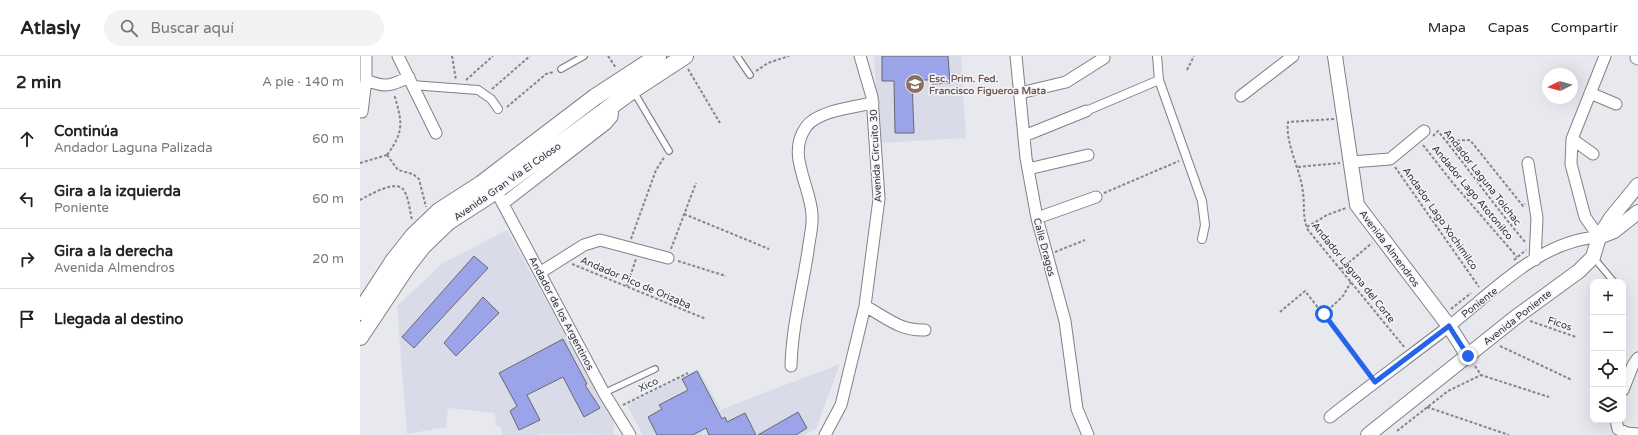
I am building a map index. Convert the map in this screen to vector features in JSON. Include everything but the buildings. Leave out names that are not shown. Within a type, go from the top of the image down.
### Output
[{"type":"main road","name":"Avenida Gran Vía El Coloso","points":[[360,312],[394,260],[413,236],[439,211],[481,184],[595,97],[658,56]]},
{"type":"main road","name":"Avenida Gran Vía El Coloso","points":[[360,337],[406,268],[424,246],[448,222],[500,197],[613,105],[683,57]]},
{"type":"street","points":[[362,112],[366,80],[366,56]]},
{"type":"street","points":[[398,56],[436,133]]},
{"type":"street","name":"Avenida Circuito 30","points":[[825,435],[841,405],[864,306],[879,199],[873,103],[860,56]]},
{"type":"street","points":[[1157,56],[1159,80],[1205,214],[1205,225],[1202,240]]},
{"type":"street","points":[[1241,96],[1293,56]]},
{"type":"street","name":"Avenida Almendros","points":[[1335,56],[1357,205],[1449,326],[1468,356]]},
{"type":"street","points":[[1605,56],[1572,139],[1571,164],[1585,216],[1599,237],[1614,231],[1638,212]]},
{"type":"street","name":"Calle Dragos","points":[[1018,57],[1024,136],[1028,169],[1037,218],[1064,321],[1077,408],[1088,435]]},
{"type":"street","points":[[1020,93],[1066,82],[1104,58]]},
{"type":"street","points":[[366,80],[379,86],[391,86],[411,81],[478,90],[491,99],[498,109]]},
{"type":"street","points":[[1024,136],[1159,80]]},
{"type":"street","points":[[1590,93],[1616,104]]},
{"type":"street","points":[[791,366],[792,338],[802,289],[812,220],[812,204],[797,156],[800,142],[806,127],[819,116],[873,103]]},
{"type":"street","points":[[1351,162],[1390,159],[1420,134]]},
{"type":"street","points":[[1572,139],[1593,154]]},
{"type":"street","points":[[1028,169],[1088,155]]},
{"type":"street","points":[[1528,163],[1537,218],[1535,260]]},
{"type":"street","name":"Avenida Poniente","points":[[1368,435],[1516,317],[1579,271],[1593,257],[1599,237],[1611,218],[1638,185]]},
{"type":"street","name":"Andador de los Argentinos","points":[[500,197],[604,393],[630,435]]},
{"type":"street","points":[[1037,218],[1096,197]]},
{"type":"street","name":"Poniente","points":[[1330,417],[1521,269],[1562,245],[1582,238],[1599,237]]},
{"type":"street","points":[[541,272],[560,259],[592,242],[600,240],[668,258]]},
{"type":"street","points":[[864,306],[901,327],[911,330],[925,330]]},
{"type":"street","points":[[1624,387],[1633,365],[1638,358]]},
{"type":"street","points":[[1617,423],[1618,429],[1632,434]]},
{"type":"lane","points":[[561,69],[584,56]]},
{"type":"lane","points":[[737,56],[750,75]]},
{"type":"lane","points":[[633,90],[669,151]]},
{"type":"lane","points":[[1593,257],[1611,279]]},
{"type":"lane","points":[[604,393],[655,369]]},
{"type":"path","points":[[452,56],[457,87]]},
{"type":"path","points":[[457,87],[493,56]]},
{"type":"path","points":[[485,95],[530,56]]},
{"type":"path","points":[[750,75],[768,64],[790,56]]},
{"type":"path","points":[[1187,70],[1194,56]]},
{"type":"path","points":[[683,57],[720,123]]},
{"type":"path","points":[[498,109],[503,109],[546,74],[561,69]]},
{"type":"path","points":[[360,163],[387,155],[396,142],[402,126],[400,112],[391,86]]},
{"type":"path","name":"Andador Laguna del Corte","points":[[1344,119],[1288,122],[1288,135],[1298,167],[1303,193],[1303,212],[1307,227],[1410,355]]},
{"type":"path","name":"Andador Laguna Tolchac","points":[[1420,134],[1431,138],[1438,131],[1468,168],[1502,215],[1529,246]]},
{"type":"path","name":"Andador Lago Atotonilco","points":[[1420,134],[1452,182],[1517,257]]},
{"type":"path","points":[[1446,141],[1470,140],[1523,206],[1533,197]]},
{"type":"path","points":[[628,247],[656,170],[669,151]]},
{"type":"path","points":[[387,155],[398,170],[413,174],[419,179],[429,220]]},
{"type":"path","points":[[1096,197],[1186,159]]},
{"type":"path","name":"Andador Lago Xochimilco","points":[[1390,159],[1480,287]]},
{"type":"path","points":[[1298,167],[1351,162]]},
{"type":"path","points":[[696,183],[668,258],[726,276]]},
{"type":"path","points":[[360,200],[379,190],[395,186],[402,189],[405,192],[412,219],[413,236]]},
{"type":"path","points":[[1307,227],[1327,215],[1357,205]]},
{"type":"path","points":[[684,214],[769,249]]},
{"type":"path","points":[[1341,269],[1381,236]]},
{"type":"path","points":[[1047,255],[1085,240]]},
{"type":"path","points":[[627,286],[640,250]]},
{"type":"path","name":"Andador Pico de Orizaba","points":[[560,259],[706,320]]},
{"type":"path","points":[[1324,314],[1343,296],[1351,282]]},
{"type":"path","points":[[1280,312],[1305,291],[1375,382]]},
{"type":"path","name":"Ficos","points":[[1516,317],[1576,337]]},
{"type":"path","points":[[1488,340],[1572,380]]},
{"type":"path","points":[[1468,356],[1482,375],[1549,397]]},
{"type":"path","name":"Xico","points":[[614,410],[688,373]]},
{"type":"path","points":[[1397,431],[1448,391],[1482,375]]},
{"type":"path","points":[[1426,407],[1509,435]]},
{"type":"shaded area","points":[[874,56],[961,56],[966,138],[880,143]]},
{"type":"shaded area","points":[[507,230],[614,422],[613,435],[502,435],[501,427],[496,425],[495,413],[448,408],[446,427],[407,434],[397,306],[443,263]]},
{"type":"shaded area","points":[[840,364],[816,429],[804,435],[704,435],[705,418],[727,407]]},
{"type":"shaded area","points":[[698,369],[721,409],[704,418],[703,435],[643,435],[627,405]]},
{"type":"place","name":"Esc. Prim. Fed. Francisco Figueroa Mata","points":[[915,84]]},
{"type":"route","points":[[1324,314],[1375,382],[1449,326],[1468,356]]}]
